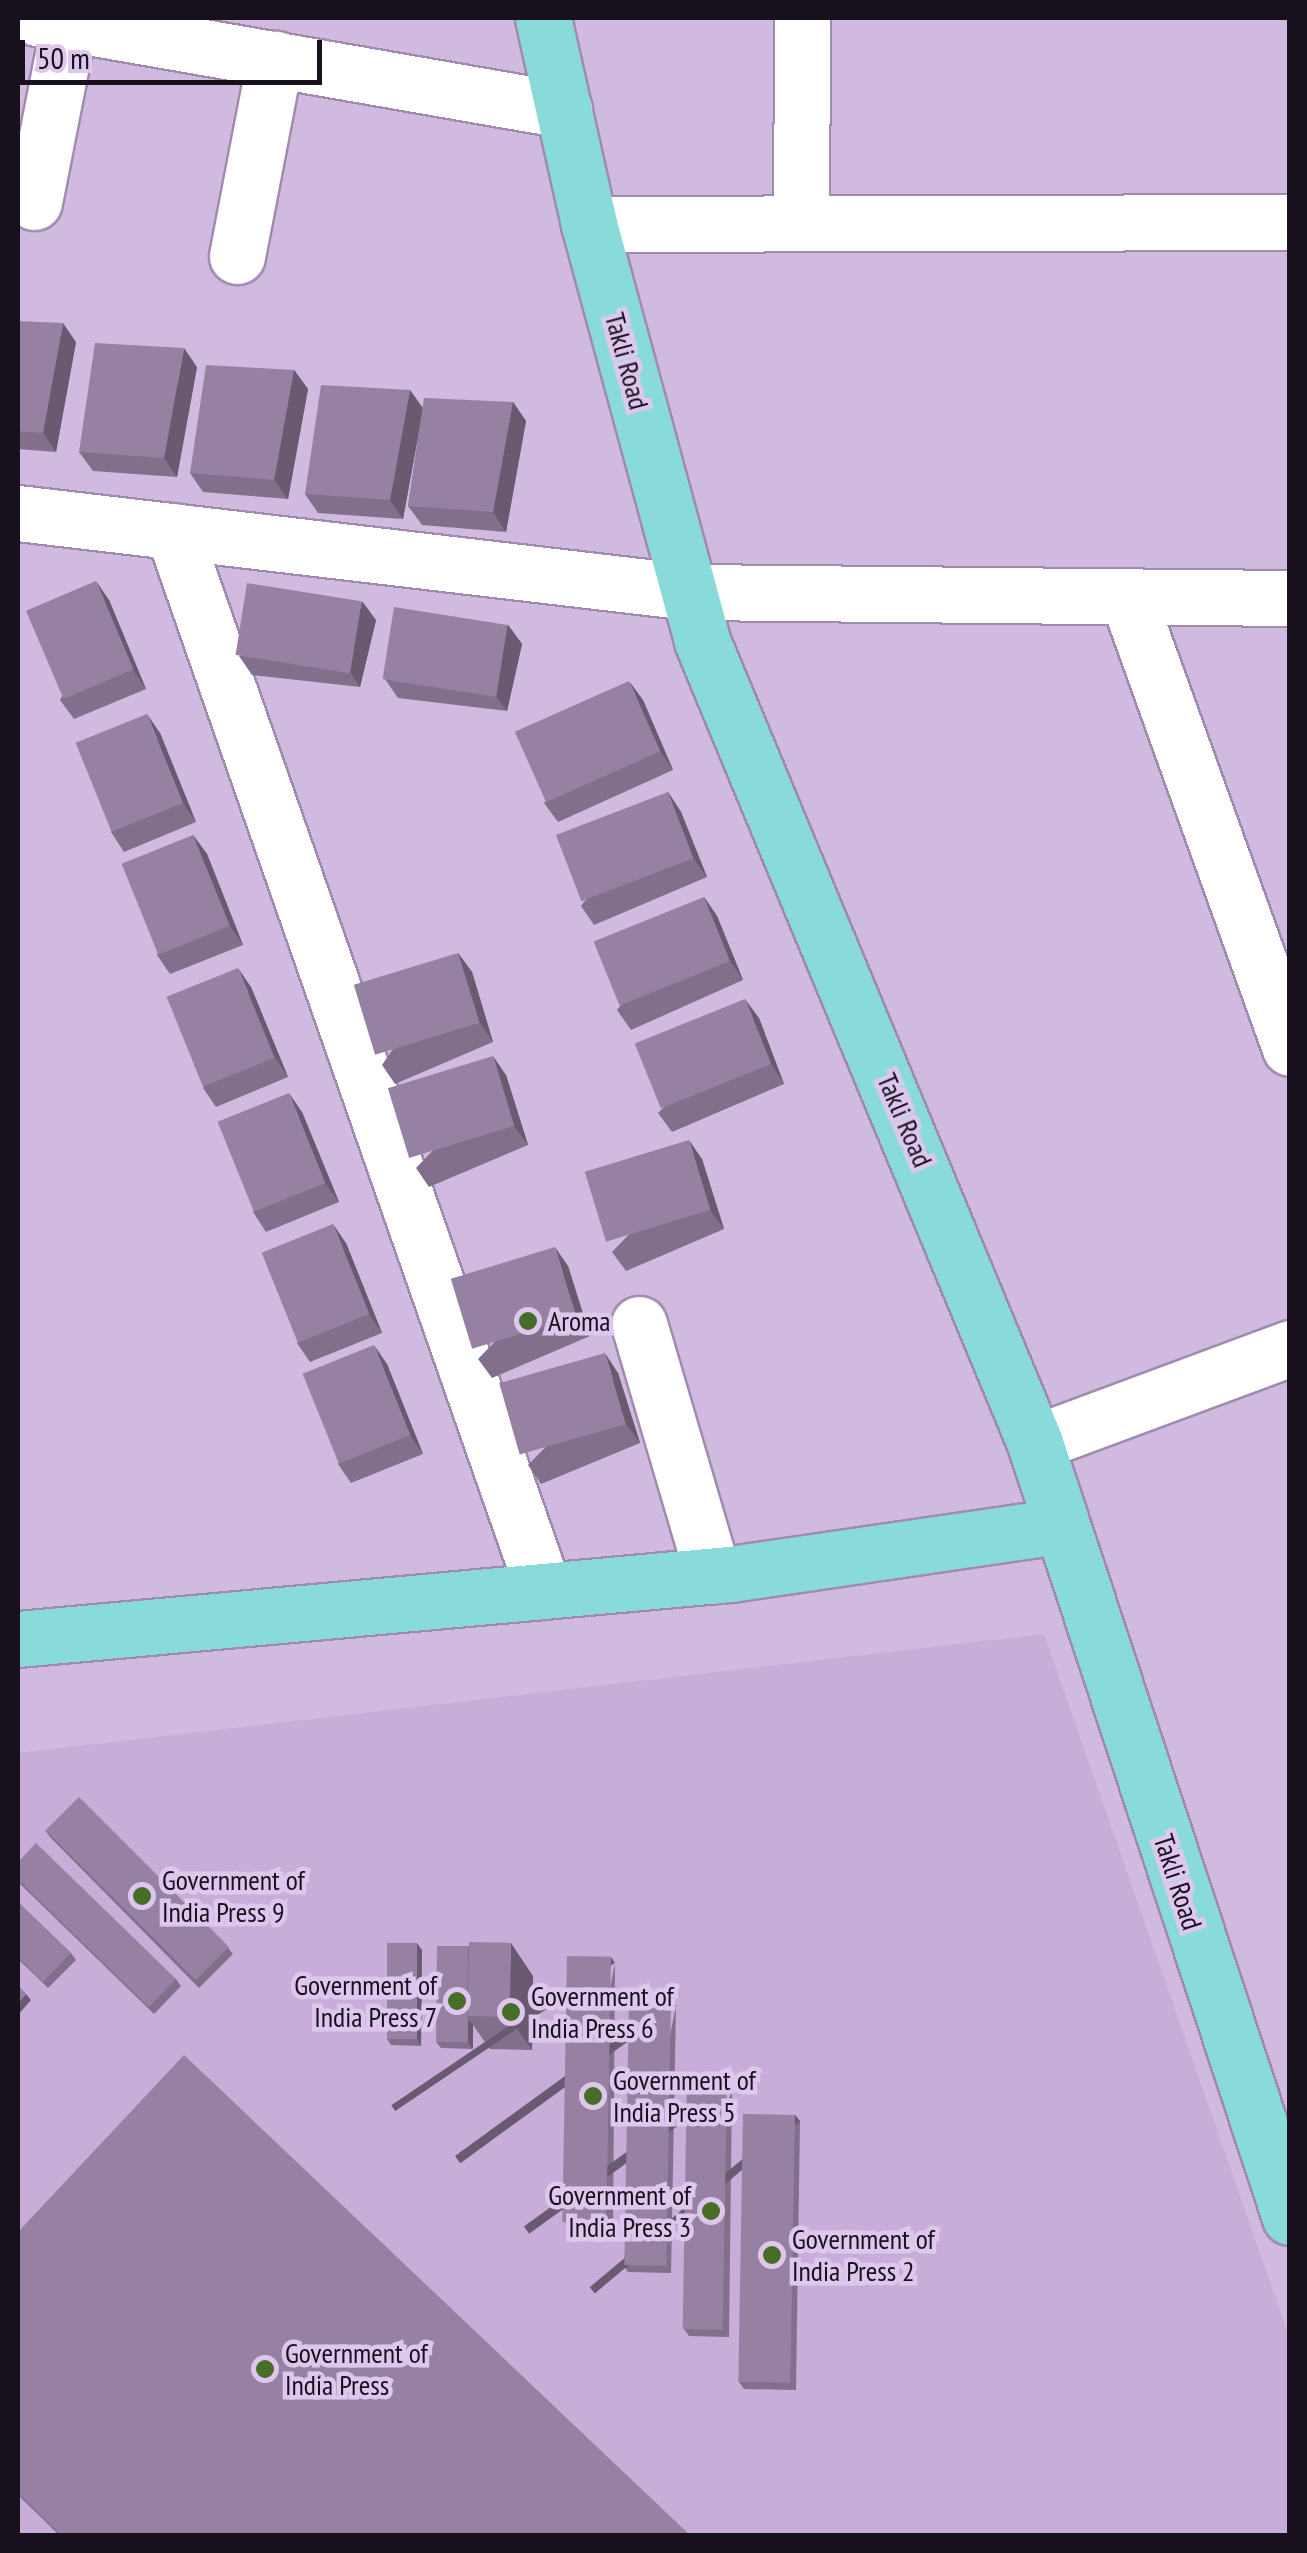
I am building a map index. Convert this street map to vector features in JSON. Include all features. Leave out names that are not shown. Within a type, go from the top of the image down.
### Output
[{"type":"main road","name":"Takli Road","points":[[543,18],[589,224],[702,640],[1035,1443],[1059,1526],[1290,2217]]},
{"type":"main road","points":[[18,1638],[713,1576],[1059,1526]]},
{"type":"street","points":[[801,223],[802,18]]},
{"type":"street","points":[[34,202],[53,20],[564,110]]},
{"type":"street","points":[[237,256],[275,59]]},
{"type":"street","points":[[589,224],[1290,222]]},
{"type":"street","points":[[18,513],[689,592],[1290,598]]},
{"type":"street","points":[[172,531],[544,1591]]},
{"type":"street","points":[[1128,598],[1290,1048]]},
{"type":"street","points":[[639,1324],[713,1576]]},
{"type":"street","points":[[1035,1443],[1290,1348]]},
{"type":"shaded area","name":"Government of India Press","points":[[1044,1634],[1289,2336],[1289,2535],[18,2535],[18,1753]]},
{"type":"building","points":[[18,321],[63,323],[43,433],[18,431]]},
{"type":"building","points":[[95,343],[184,348],[164,458],[79,452]]},
{"type":"building","points":[[206,365],[294,370],[274,480],[190,473]]},
{"type":"building","points":[[321,385],[410,390],[390,500],[305,494]]},
{"type":"building","points":[[424,398],[513,402],[493,512],[408,506]]},
{"type":"building","points":[[96,581],[134,669],[64,699],[26,611]]},
{"type":"building","points":[[247,583],[362,601],[350,673],[236,655]]},
{"type":"building","points":[[394,607],[508,625],[496,697],[383,679]]},
{"type":"building","points":[[629,681],[660,751],[546,802],[515,732]]},
{"type":"building","points":[[147,714],[183,803],[112,832],[76,743]]},
{"type":"building","points":[[668,792],[693,858],[581,901],[556,835]]},
{"type":"building","points":[[193,835],[230,926],[158,955],[122,864]]},
{"type":"building","points":[[704,897],[730,961],[620,1006],[594,942]]},
{"type":"building","points":[[458,953],[479,1023],[375,1055],[354,985]]},
{"type":"building","points":[[238,968],[274,1058],[203,1087],[167,997]]},
{"type":"building","points":[[745,999],[771,1064],[661,1108],[635,1044]]},
{"type":"building","points":[[493,1056],[514,1126],[409,1158],[388,1088]]},
{"type":"building","points":[[289,1093],[325,1183],[254,1212],[218,1122]]},
{"type":"building","points":[[689,1140],[710,1210],[606,1242],[585,1172]]},
{"type":"building","points":[[333,1224],[369,1314],[298,1343],[262,1253]]},
{"type":"building","points":[[555,1247],[576,1317],[472,1349],[451,1279]]},
{"type":"building","points":[[374,1345],[410,1435],[339,1464],[303,1374]]},
{"type":"building","points":[[605,1353],[625,1424],[520,1454],[499,1383]]},
{"type":"building","name":"Government of India Press 9","points":[[79,1797],[229,1947],[196,1980],[46,1830]]},
{"type":"building","points":[[36,1843],[176,1979],[149,2007],[18,1880],[18,1862]]},
{"type":"building","points":[[18,1902],[71,1953],[43,1982],[18,1957]]},
{"type":"building","points":[[469,1942],[511,1943],[510,2017],[468,2016]]},
{"type":"building","points":[[387,1943],[417,1943],[417,2039],[387,2039]]},
{"type":"building","name":"Government of India Press 7","points":[[437,1946],[468,1946],[468,2042],[436,2042]]},
{"type":"building","name":"Government of India Press 5","points":[[567,1956],[611,1957],[606,2223],[562,2222]]},
{"type":"building","points":[[18,1985],[26,1994],[18,2003]]},
{"type":"building","points":[[629,1998],[671,1999],[666,2266],[624,2265]]},
{"type":"building","name":"Government of India Press","points":[[184,2055],[691,2536],[62,2536],[18,2493],[18,2232]]},
{"type":"building","name":"Government of India Press 3","points":[[687,2078],[727,2079],[723,2330],[683,2329]]},
{"type":"building","name":"Government of India Press 2","points":[[743,2114],[795,2115],[790,2383],[738,2382]]},
{"type":"place","name":"Aroma","points":[[528,1321]]},
{"type":"place","name":"Government of India Press 9","points":[[142,1896]]},
{"type":"place","name":"Government of India Press 7","points":[[457,2001]]},
{"type":"place","name":"Government of India Press 6","points":[[511,2012]]},
{"type":"place","name":"Government of India Press 5","points":[[593,2096]]},
{"type":"place","name":"Government of India Press 3","points":[[711,2211]]},
{"type":"place","name":"Government of India Press 2","points":[[772,2255]]},
{"type":"place","name":"Government of India Press","points":[[265,2369]]}]
